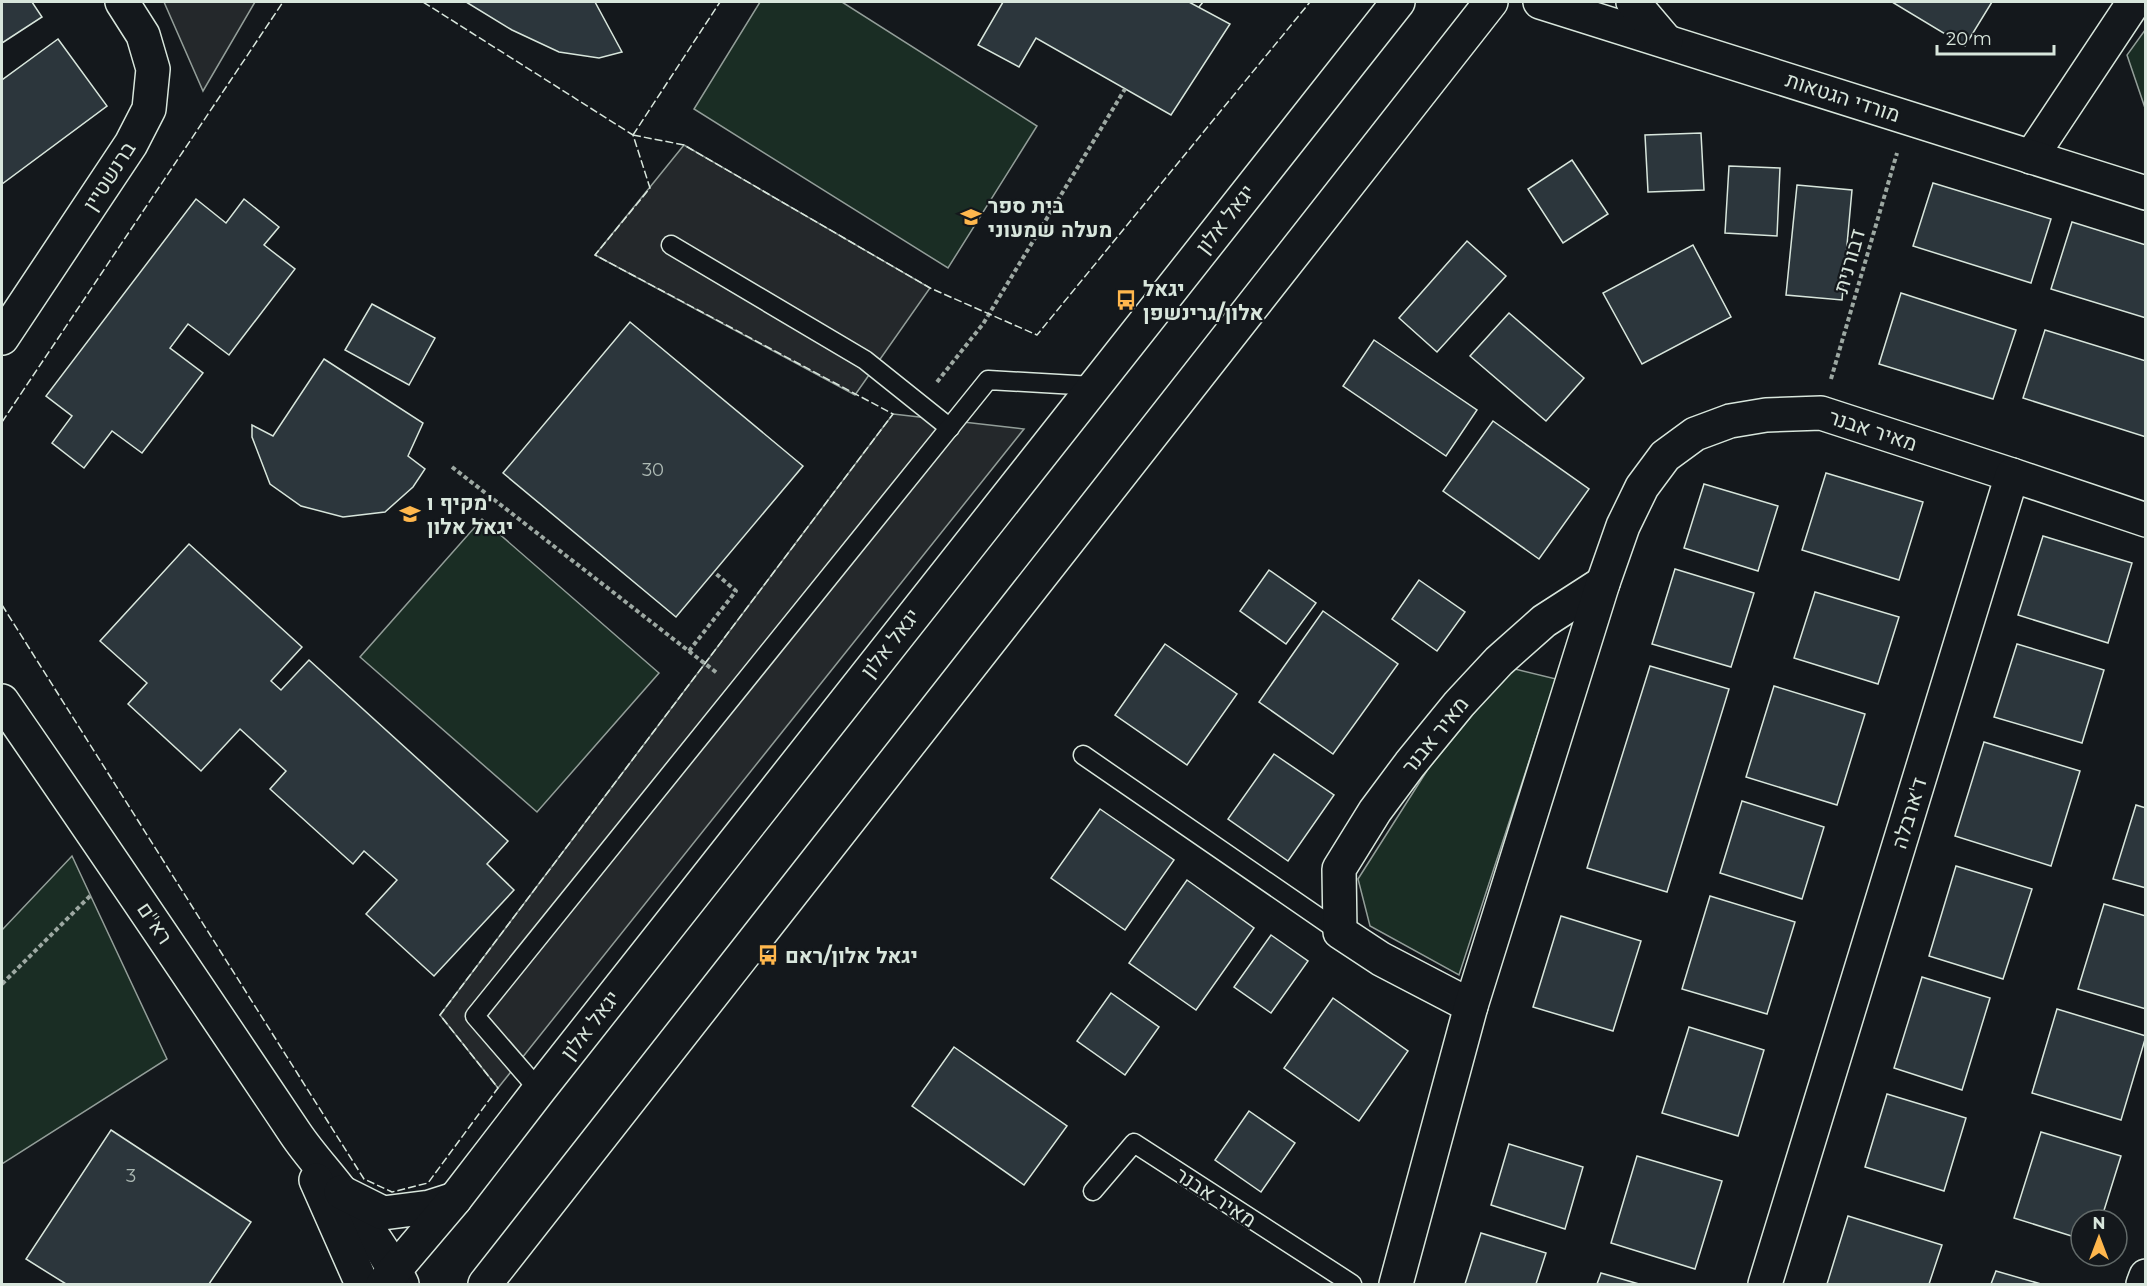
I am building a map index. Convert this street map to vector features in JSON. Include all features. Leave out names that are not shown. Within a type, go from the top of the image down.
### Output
[{"type":"street","name":"ברנשטיין","points":[[2,338],[131,144],[149,109],[153,69],[143,35],[122,2]]},
{"type":"street","name":"יגאל אלון","points":[[393,1280],[538,1090],[1398,2]]},
{"type":"street","points":[[485,1284],[1491,2]]},
{"type":"street","name":"מורדי הגטאות","points":[[1540,2],[2145,193]]},
{"type":"street","points":[[1633,2],[1666,41]]},
{"type":"street","points":[[2031,157],[2134,2]]},
{"type":"street","name":"מאיר אבנר","points":[[1396,1284],[1471,1006],[1603,583],[1632,507],[1642,488],[1665,456],[1695,434],[1730,421],[1766,415],[1821,413],[2012,475]]},
{"type":"street","points":[[2012,475],[2145,520]]},
{"type":"street","name":"ד'ארבלה","points":[[1766,1284],[2012,475]]},
{"type":"street","name":"מאיר אבנר","points":[[1340,932],[1339,869],[1375,811],[1410,764],[1459,704],[1499,661],[1544,621],[1603,583]]},
{"type":"street","name":"רא\"ם","points":[[2,701],[117,867],[304,1147],[341,1192],[393,1280]]},
{"type":"street","points":[[1340,932],[1381,959],[1471,1006]]},
{"type":"street","name":"רא\"ם","points":[[304,1147],[324,1200],[362,1284]]},
{"type":"street","points":[[341,1192],[383,1213],[430,1207],[455,1199]]},
{"type":"street","points":[[2143,1284],[2145,1276]]},
{"type":"lane","points":[[671,245],[865,360],[950,428]]},
{"type":"lane","points":[[538,1090],[475,1016],[988,380],[1093,387]]},
{"type":"lane","points":[[1083,755],[1340,932]]},
{"type":"lane","name":"מאיר אבנר","points":[[1093,1191],[1134,1143],[1352,1284]]},
{"type":"path","points":[[920,404],[983,324],[1125,89]]},
{"type":"path","name":"דבורנית","points":[[1821,413],[1907,118]]},
{"type":"path","points":[[452,467],[739,689]]},
{"type":"path","points":[[689,651],[736,591],[714,572]]},
{"type":"path","points":[[2,984],[78,910],[117,867]]},
{"type":"green space","points":[[760,2],[842,2],[1037,126],[948,268],[694,109]]},
{"type":"green space","points":[[2145,30],[2145,108],[2127,55]]},
{"type":"green space","points":[[482,519],[659,673],[537,812],[360,657]]},
{"type":"green space","points":[[1511,668],[1556,679],[1459,975],[1370,926],[1358,879],[1428,769]]},
{"type":"green space","points":[[72,856],[167,1059],[2,1164],[2,930]]},
{"type":"shaded area","points":[[164,2],[255,2],[203,91]]},
{"type":"shaded area","points":[[684,145],[930,288],[855,395],[595,255]]},
{"type":"shaded area","points":[[893,414],[1024,429],[498,1088],[440,1015]]},
{"type":"building","points":[[2,2],[32,2],[42,17],[2,43]]},
{"type":"building","points":[[466,2],[595,2],[622,52],[599,58],[559,52],[512,30]]},
{"type":"building","points":[[1003,2],[1189,2],[1230,24],[1171,115],[1036,38],[1019,67],[978,45]]},
{"type":"building","points":[[1892,2],[1992,2],[1965,46]]},
{"type":"building","points":[[58,39],[107,106],[2,184],[2,80]]},
{"type":"building","points":[[1701,133],[1704,190],[1648,192],[1645,135]]},
{"type":"building","points":[[1572,160],[1608,214],[1563,243],[1528,189]]},
{"type":"building","points":[[1729,166],[1780,168],[1777,236],[1725,233]]},
{"type":"building","points":[[1933,183],[2051,219],[2031,283],[1913,246]]},
{"type":"building","points":[[1797,185],[1852,190],[1842,300],[1786,295]]},
{"type":"building","points":[[196,199],[226,223],[244,199],[279,227],[264,245],[295,269],[229,355],[188,324],[170,348],[203,373],[142,453],[112,431],[84,468],[52,443],[72,416],[46,396]]},
{"type":"building","points":[[2072,222],[2146,245],[2146,318],[2051,289]]},
{"type":"building","points":[[1467,241],[1506,276],[1437,352],[1399,318]]},
{"type":"building","points":[[1693,245],[1731,317],[1642,364],[1603,293]]},
{"type":"building","points":[[1901,293],[2016,330],[1993,399],[1879,364]]},
{"type":"building","points":[[372,304],[435,338],[409,385],[345,350]]},
{"type":"building","points":[[1509,313],[1584,378],[1546,421],[1470,356]]},
{"type":"building","points":[[630,322],[803,466],[676,617],[503,473]]},
{"type":"building","points":[[2045,330],[2146,361],[2146,437],[2023,398]]},
{"type":"building","points":[[1374,340],[1477,410],[1446,456],[1343,386]]},
{"type":"building","points":[[324,359],[423,423],[408,456],[425,469],[413,487],[385,512],[343,517],[301,506],[270,484],[252,437],[252,425],[273,436]]},
{"type":"building","points":[[1493,421],[1589,489],[1539,559],[1443,491]]},
{"type":"building","points":[[1826,473],[1923,502],[1899,580],[1802,550]]},
{"type":"building","points":[[1704,484],[1778,506],[1758,571],[1684,548]]},
{"type":"building","points":[[2043,536],[2132,563],[2108,643],[2018,615]]},
{"type":"building","points":[[189,544],[302,647],[271,681],[281,690],[309,660],[508,841],[487,864],[514,890],[434,976],[366,914],[397,880],[364,851],[353,864],[270,789],[286,771],[240,729],[201,771],[128,704],[147,683],[100,641]]},
{"type":"building","points":[[1675,569],[1754,593],[1731,667],[1652,644]]},
{"type":"building","points":[[1269,570],[1316,603],[1286,644],[1240,611]]},
{"type":"building","points":[[1419,580],[1465,612],[1437,651],[1392,619]]},
{"type":"building","points":[[1815,592],[1899,617],[1878,684],[1794,658]]},
{"type":"building","points":[[1323,611],[1398,664],[1333,754],[1259,702]]},
{"type":"building","points":[[1165,644],[1237,694],[1187,765],[1115,715]]},
{"type":"building","points":[[2017,644],[2104,670],[2082,743],[1994,717]]},
{"type":"building","points":[[1650,666],[1729,689],[1667,892],[1587,868]]},
{"type":"building","points":[[1774,686],[1865,714],[1837,805],[1746,777]]},
{"type":"building","points":[[1984,742],[2080,771],[2051,866],[1955,836]]},
{"type":"building","points":[[1274,754],[1334,795],[1288,861],[1228,819]]},
{"type":"building","points":[[1742,801],[1824,827],[1802,899],[1720,873]]},
{"type":"building","points":[[2136,805],[2146,808],[2146,888],[2113,879]]},
{"type":"building","points":[[1100,809],[1174,860],[1125,930],[1051,878]]},
{"type":"building","points":[[1956,866],[2032,889],[2003,979],[1929,956]]},
{"type":"building","points":[[1187,880],[1254,928],[1196,1010],[1129,963]]},
{"type":"building","points":[[1710,896],[1795,922],[1767,1014],[1682,989]]},
{"type":"building","points":[[2104,904],[2146,916],[2146,1009],[2078,989]]},
{"type":"building","points":[[1561,916],[1641,941],[1613,1031],[1533,1007]]},
{"type":"building","points":[[1271,935],[1308,961],[1271,1013],[1234,987]]},
{"type":"building","points":[[1922,977],[1990,998],[1962,1090],[1894,1068]]},
{"type":"building","points":[[1111,993],[1159,1027],[1125,1075],[1077,1041]]},
{"type":"building","points":[[1333,998],[1408,1051],[1359,1121],[1284,1068]]},
{"type":"building","points":[[2057,1009],[2146,1036],[2121,1120],[2032,1093]]},
{"type":"building","points":[[1689,1027],[1764,1050],[1738,1136],[1662,1113]]},
{"type":"building","points":[[954,1047],[1067,1126],[1024,1185],[912,1106]]},
{"type":"building","points":[[1887,1094],[1966,1118],[1944,1191],[1865,1167]]},
{"type":"building","points":[[1249,1111],[1295,1143],[1261,1192],[1215,1160]]},
{"type":"building","points":[[111,1130],[251,1222],[209,1284],[66,1284],[26,1259]]},
{"type":"building","points":[[2041,1132],[2121,1156],[2105,1208],[2069,1208],[2069,1235],[2014,1218]]},
{"type":"building","points":[[1509,1144],[1583,1167],[1565,1229],[1491,1205]]},
{"type":"building","points":[[1637,1156],[1722,1181],[1695,1269],[1611,1243]]},
{"type":"building","points":[[1848,1216],[1942,1245],[1929,1284],[1827,1284]]},
{"type":"building","points":[[1481,1233],[1546,1253],[1536,1284],[1465,1284]]},
{"type":"building","points":[[1996,1271],[2041,1284],[1991,1284]]},
{"type":"building","points":[[1601,1273],[1639,1284],[1597,1284]]},
{"type":"fence","points":[[2,422],[283,2]]},
{"type":"fence","points":[[2,605],[364,1179],[392,1192],[428,1183],[498,1088],[440,1015],[893,414],[595,255],[650,188],[633,135],[423,2]]},
{"type":"fence","points":[[633,135],[720,2]]},
{"type":"fence","points":[[1199,7],[1203,2]]},
{"type":"fence","points":[[633,135],[684,145],[930,288],[1037,335],[1310,2]]},
{"type":"place","name":"בית ספר מעלה שמעוני","points":[[971,217]]},
{"type":"place","name":"יגאל אלון/גרינשפן","points":[[1126,300]]},
{"type":"place","name":"מקיף ו' יגאל אלון","points":[[410,514]]},
{"type":"place","name":"יגאל אלון/ראם","points":[[768,955]]}]
